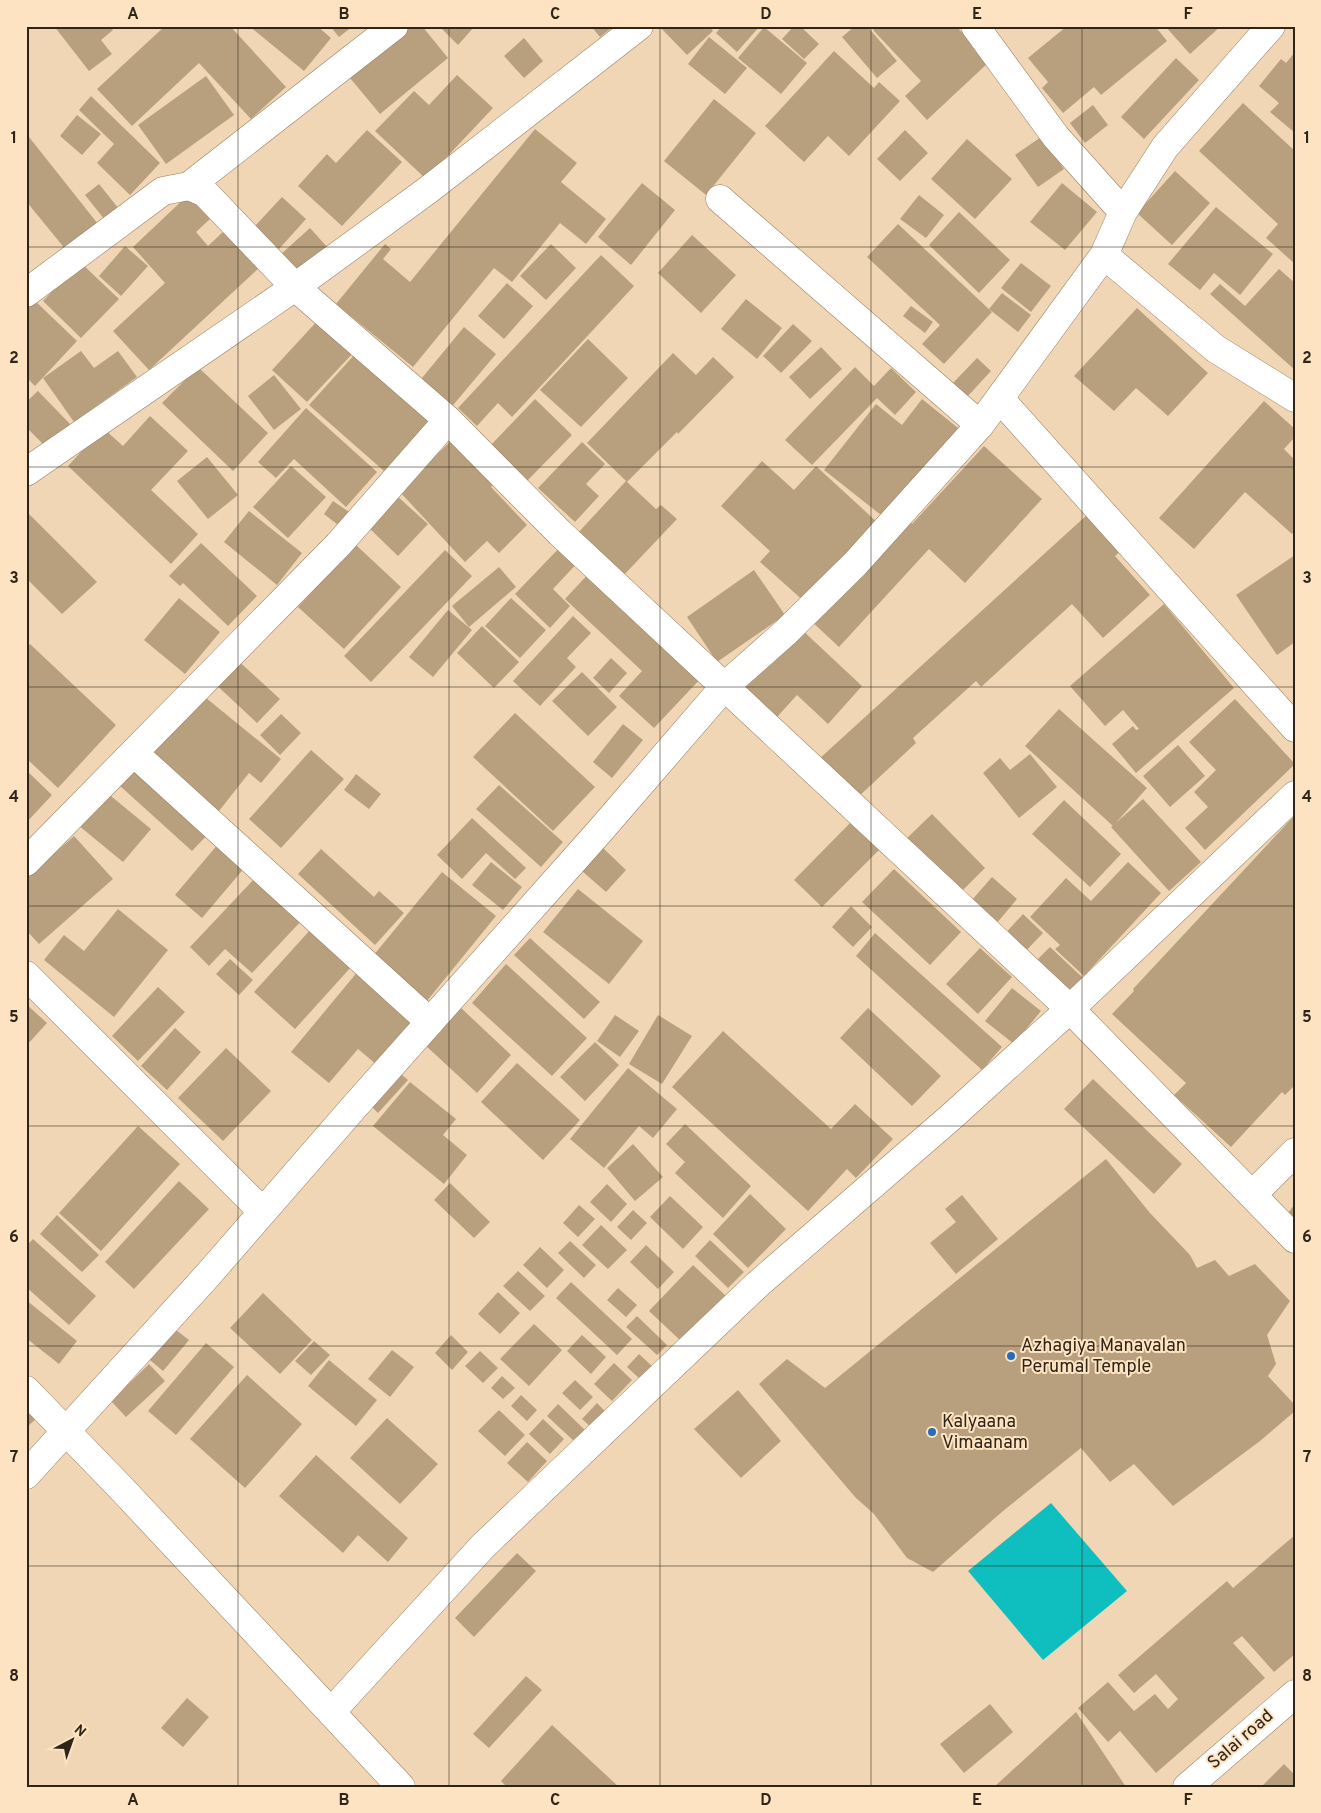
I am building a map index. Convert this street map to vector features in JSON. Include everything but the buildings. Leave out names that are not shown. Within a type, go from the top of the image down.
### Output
[{"type":"street","points":[[26,293],[163,191],[189,186],[394,26]]},
{"type":"street","points":[[26,472],[295,287],[428,190],[639,26]]},
{"type":"street","points":[[975,26],[1056,137],[1123,212]]},
{"type":"street","points":[[26,1475],[207,1276],[262,1211],[599,832],[725,686],[786,632],[855,564],[980,425],[1104,255],[1123,212],[1165,147],[1271,26]]},
{"type":"street","points":[[189,186],[204,192],[295,287],[448,420],[560,533],[1070,1009],[1295,1239]]},
{"type":"street","points":[[720,199],[980,425]]},
{"type":"street","points":[[1104,255],[1216,349],[1295,398]]},
{"type":"street","points":[[1000,399],[1295,728]]},
{"type":"street","points":[[26,862],[338,545],[448,420]]},
{"type":"street","points":[[134,752],[430,1022]]},
{"type":"street","points":[[331,1712],[483,1546],[758,1284],[951,1117],[1070,1009],[1295,796]]},
{"type":"street","points":[[26,975],[262,1211]]},
{"type":"street","points":[[1252,1195],[1295,1152]]},
{"type":"street","points":[[26,1390],[401,1787]]},
{"type":"street","name":"Salai road","points":[[1187,1787],[1295,1694]]},
{"type":"water","points":[[1051,1503],[1127,1591],[1043,1660],[968,1571]]},
{"type":"place","name":"Azhagiya Manavalan Perumal Temple","points":[[1011,1356]]},
{"type":"place","name":"Kalyaana Vimaanam","points":[[932,1432]]}]
